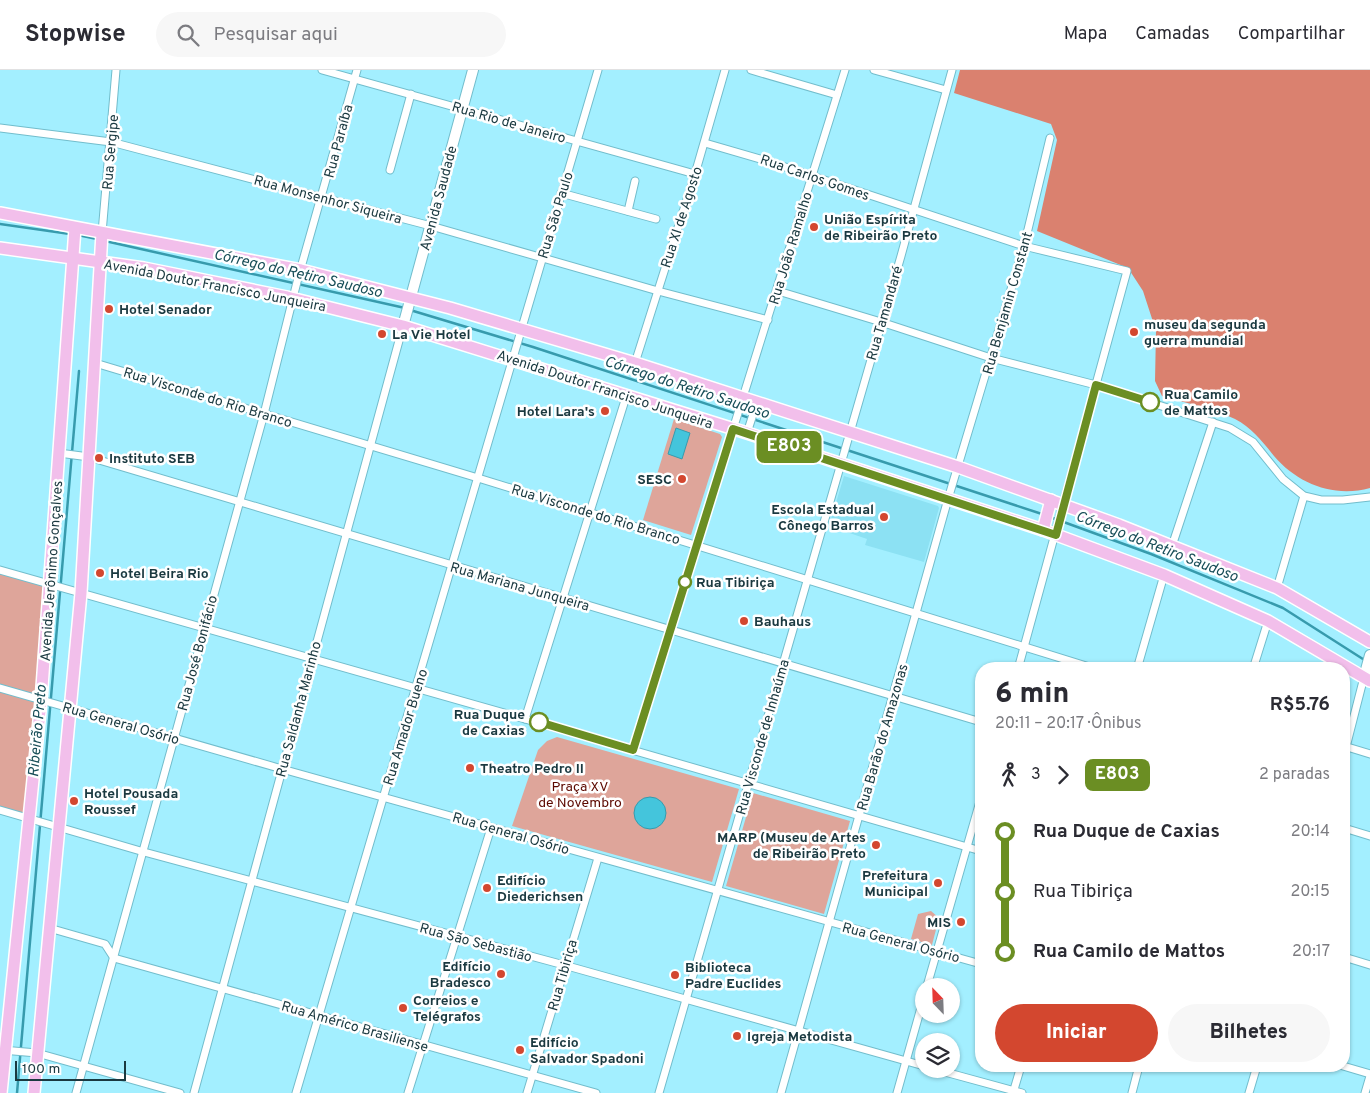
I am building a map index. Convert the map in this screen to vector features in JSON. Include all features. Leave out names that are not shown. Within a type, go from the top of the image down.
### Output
[{"type":"main road","points":[[0,213],[75,231],[299,274],[410,301],[635,362],[741,400],[957,471],[1172,546],[1277,588],[1370,642]]},
{"type":"main road","name":"Avenida Jerônimo Gonçalves","points":[[1,1093],[45,702],[54,586],[72,255],[75,231]]},
{"type":"main road","points":[[34,1093],[34,1052],[50,928],[56,826],[78,592],[86,456],[95,363],[102,236]]},
{"type":"main road","name":"Avenida Doutor Francisco Junqueira","points":[[0,248],[100,259],[294,295],[404,323],[513,355],[626,397],[734,425],[1057,532],[1164,575],[1268,620],[1344,662]]},
{"type":"main road","points":[[1043,528],[1050,503]]},
{"type":"main road","name":"Avenida Doutor Francisco Junqueira","points":[[1350,666],[1367,675]]},
{"type":"street","name":"Rua Sergipe","points":[[102,236],[116,70]]},
{"type":"street","name":"Rua Rio de Janeiro","points":[[322,70],[695,174]]},
{"type":"street","name":"Rua Paraíba","points":[[299,274],[323,197],[357,70]]},
{"type":"street","name":"Avenida Saudade","points":[[404,323],[473,70]]},
{"type":"street","name":"Rua São Paulo","points":[[513,355],[598,70]]},
{"type":"street","name":"Rua XI de Agosto","points":[[635,362],[705,143],[725,70]]},
{"type":"street","points":[[751,70],[837,94]]},
{"type":"street","name":"Rua João Ramalho","points":[[741,400],[778,291],[845,70]]},
{"type":"street","points":[[874,70],[946,90]]},
{"type":"street","name":"Rua Tamandaré","points":[[849,436],[952,70]]},
{"type":"street","points":[[390,170],[411,94]]},
{"type":"street","name":"Rua Monsenhor Siqueira","points":[[0,128],[111,142],[431,226],[658,291],[768,320]]},
{"type":"street","name":"Rua Benjamin Constant","points":[[957,471],[1024,246],[1050,138]]},
{"type":"street","name":"Rua Carlos Gomes","points":[[705,143],[1024,246],[1127,271],[1096,385]]},
{"type":"street","points":[[628,211],[635,181]]},
{"type":"street","points":[[561,193],[656,219]]},
{"type":"street","name":"Rua José Bonifácio","points":[[76,1093],[264,414],[299,274]]},
{"type":"street","points":[[778,291],[991,358],[1096,385],[1230,428],[1253,442],[1283,479],[1304,496],[1321,500],[1370,497]]},
{"type":"street","name":"Rua Saldanha Marinho","points":[[194,1093],[404,323]]},
{"type":"street","name":"Rua Amador Bueno","points":[[296,1093],[453,567],[513,355]]},
{"type":"street","name":"Rua Visconde do Rio Branco","points":[[95,363],[478,478],[1073,662]]},
{"type":"street","points":[[1020,662],[1096,385]]},
{"type":"street","points":[[525,718],[626,397]]},
{"type":"street","points":[[633,750],[741,400]]},
{"type":"street","points":[[748,430],[756,405]]},
{"type":"street","points":[[1172,546],[1213,422]]},
{"type":"street","name":"Rua Visconde de Inhaúma","points":[[659,1093],[849,436]]},
{"type":"street","name":"Rua Mariana Junqueira","points":[[62,453],[86,456],[453,567],[975,720]]},
{"type":"street","name":"Rua Barão do Amazonas","points":[[781,1093],[957,471]]},
{"type":"street","points":[[1277,588],[1304,496]]},
{"type":"street","points":[[0,570],[525,718],[975,849]]},
{"type":"street","points":[[1139,662],[1164,575]]},
{"type":"street","points":[[1256,662],[1268,620]]},
{"type":"street","points":[[1350,732],[1367,675],[1370,656]]},
{"type":"street","name":"Rua General Osório","points":[[0,688],[384,798],[975,962]]},
{"type":"street","points":[[1350,750],[1370,754]]},
{"type":"street","name":"Rua São Sebastião","points":[[0,810],[144,852],[252,880],[456,938],[564,965],[915,1064]]},
{"type":"street","points":[[929,978],[975,819]]},
{"type":"street","points":[[408,1093],[491,828]]},
{"type":"street","points":[[1350,830],[1370,836]]},
{"type":"street","name":"Rua Tibiriça","points":[[527,1093],[564,965],[598,858]]},
{"type":"street","points":[[50,928],[105,944],[114,958]]},
{"type":"street","name":"Rua Américo Brasiliense","points":[[114,958],[596,1093]]},
{"type":"street","points":[[1350,959],[1370,965]]},
{"type":"street","points":[[897,1093],[917,1023]]},
{"type":"street","points":[[6,1050],[34,1052],[180,1093]]},
{"type":"street","points":[[1350,1068],[1370,1075],[1365,1093]]},
{"type":"street","points":[[1013,1092],[1019,1072]]},
{"type":"street","points":[[1132,1093],[1137,1072]]},
{"type":"street","points":[[1249,1093],[1255,1072]]},
{"type":"street","points":[[960,1077],[1022,1093]]},
{"type":"shaded area","points":[[960,70],[1370,70],[1370,488],[1357,491],[1330,490],[1305,481],[1284,466],[1247,426],[1218,412],[1162,396],[1155,381],[1156,331],[1143,291],[1128,268],[1037,231],[1057,140],[1051,124],[954,93]]},
{"type":"shaded area","points":[[676,428],[690,433],[682,459],[668,454]]},
{"type":"shaded area","name":"Escola Estadual Cônego Barros","points":[[844,476],[938,506],[924,562],[865,545],[867,539],[829,526]]},
{"type":"shaded area","points":[[650,797],[661,802],[666,813],[661,824],[650,829],[639,824],[634,813],[639,802]]},
{"type":"green space","name":"SESC","points":[[674,419],[720,434],[722,437],[691,535],[643,520]]},
{"type":"green space","points":[[0,574],[46,587],[38,696],[0,684]]},
{"type":"green space","points":[[0,691],[38,703],[25,814],[0,807]]},
{"type":"green space","name":"Praça XV de Novembro","points":[[557,737],[739,789],[712,882],[512,826],[538,750],[547,741]]},
{"type":"green space","points":[[753,793],[850,821],[824,914],[726,886]]},
{"type":"green space","points":[[931,911],[939,918],[932,945],[911,939],[918,914]]},
{"type":"waterway","points":[[0,224],[70,234]]},
{"type":"waterway","name":"Córrego do Retiro Saudoso","points":[[78,235],[97,239]]},
{"type":"waterway","name":"Córrego do Retiro Saudoso","points":[[105,241],[405,308]]},
{"type":"waterway","name":"Córrego do Retiro Saudoso","points":[[410,310],[533,347],[1045,515]]},
{"type":"waterway","name":"Ribeirão Preto","points":[[17,1093],[79,371]]},
{"type":"waterway","name":"Córrego do Retiro Saudoso","points":[[1050,517],[1151,554],[1283,608],[1366,661]]},
{"type":"bus line","name":"E803","points":[[539,722],[633,750],[733,429],[1056,535],[1096,385],[1150,402]]},
{"type":"place","name":"União Espírita de Ribeirão Preto","points":[[814,227]]},
{"type":"place","name":"Hotel Senador","points":[[109,309]]},
{"type":"place","name":"museu da segunda guerra mundial","points":[[1134,332]]},
{"type":"place","name":"La Vie Hotel","points":[[382,334]]},
{"type":"place","name":"Rua Camilo de Mattos","points":[[1150,402]]},
{"type":"place","name":"Hotel Lara's","points":[[605,411]]},
{"type":"place","name":"Instituto SEB","points":[[99,458]]},
{"type":"place","name":"SESC","points":[[682,479]]},
{"type":"place","name":"Escola Estadual Cônego Barros","points":[[884,517]]},
{"type":"place","name":"Hotel Beira Rio","points":[[100,573]]},
{"type":"place","name":"Rua Tibiriça","points":[[685,582]]},
{"type":"place","name":"Bauhaus","points":[[744,621]]},
{"type":"place","name":"Rua Duque de Caxias","points":[[539,722]]},
{"type":"place","name":"Theatro Pedro II","points":[[470,768]]},
{"type":"place","name":"Hotel Pousada Roussef","points":[[74,801]]},
{"type":"place","name":"MARP (Museu de Artes de Ribeirão Preto","points":[[876,845]]},
{"type":"place","name":"Prefeitura Municipal","points":[[938,883]]},
{"type":"place","name":"Edifício Diederichsen","points":[[487,888]]},
{"type":"place","name":"MIS","points":[[961,922]]},
{"type":"place","name":"Edifício Bradesco","points":[[501,974]]},
{"type":"place","name":"Biblioteca Padre Euclides","points":[[675,975]]},
{"type":"place","name":"Correios e Telégrafos","points":[[403,1008]]},
{"type":"place","name":"Igreja Metodista","points":[[737,1036]]},
{"type":"place","name":"Edifício Salvador Spadoni","points":[[520,1050]]}]
